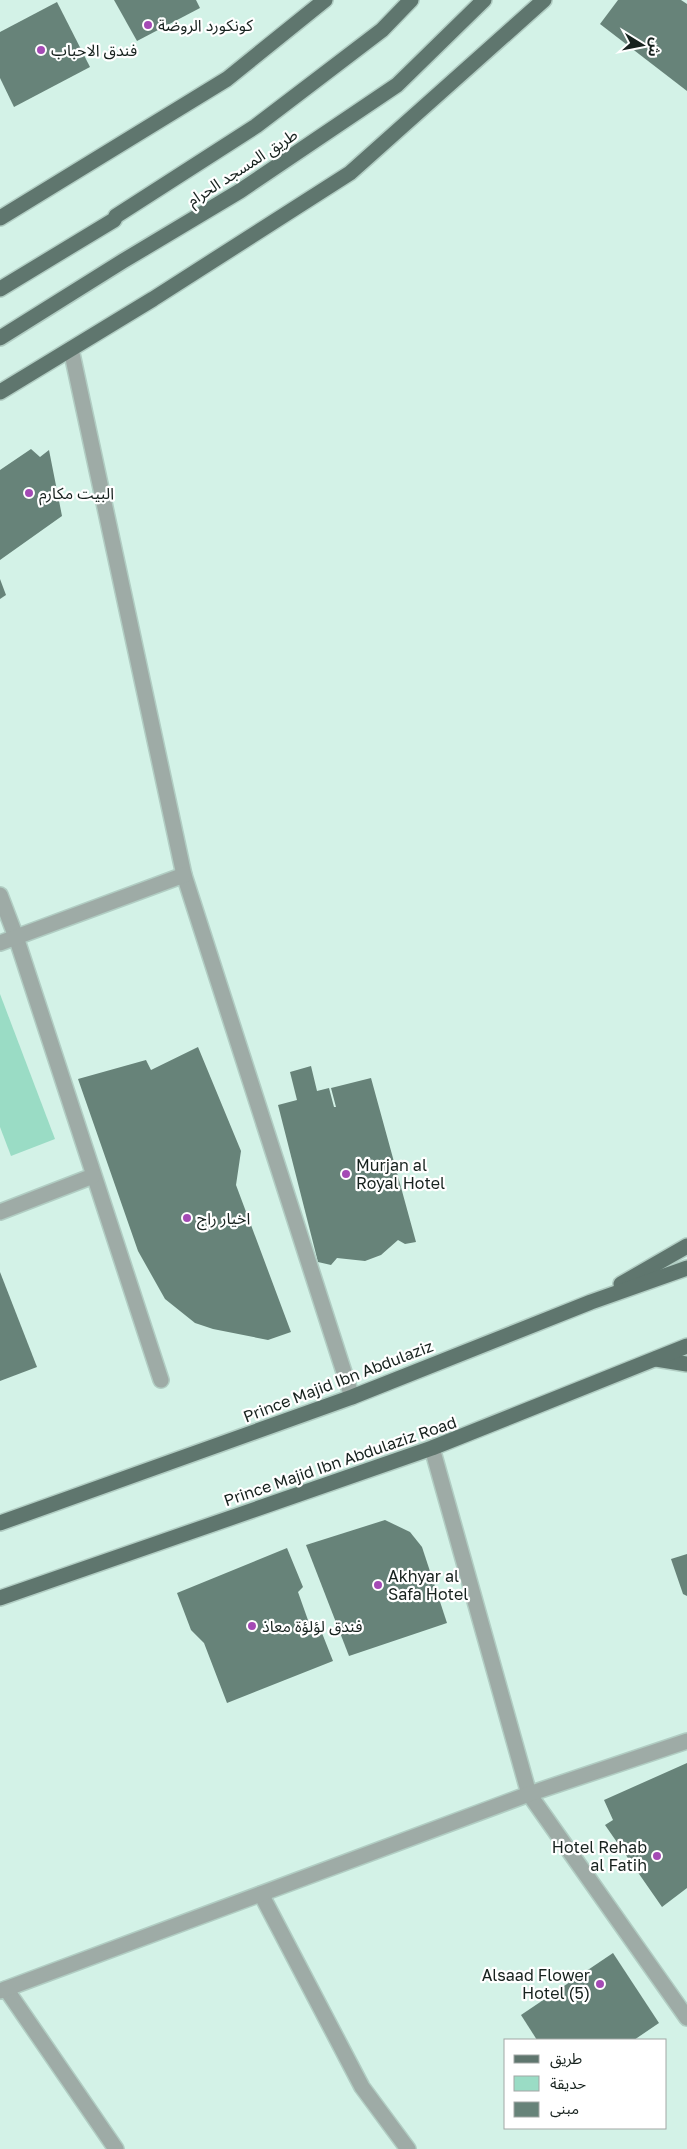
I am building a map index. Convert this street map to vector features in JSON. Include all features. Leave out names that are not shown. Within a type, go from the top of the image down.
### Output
[{"type":"main road","points":[[0,218],[227,79],[325,0]]},
{"type":"main road","name":"طريق المسجد الحرام","points":[[0,289],[114,220],[116,216],[256,126],[382,30],[411,0]]},
{"type":"main road","name":"طريق المسجد الحرام","points":[[0,338],[240,191],[397,85],[484,0]]},
{"type":"main road","points":[[0,392],[350,173],[544,0]]},
{"type":"main road","points":[[591,1302],[687,1246]]},
{"type":"main road","name":"Prince Majid Ibn Abdulaziz","points":[[0,1523],[352,1396],[591,1302],[687,1268]]},
{"type":"main road","name":"Prince Majid Ibn Abdulaziz Road","points":[[0,1598],[432,1448],[687,1346]]},
{"type":"main road","points":[[656,1359],[687,1364]]},
{"type":"street","points":[[71,349],[184,876],[352,1396]]},
{"type":"street","points":[[0,944],[184,876]]},
{"type":"street","points":[[0,896],[16,938],[161,1380]]},
{"type":"street","points":[[0,1212],[93,1176]]},
{"type":"street","points":[[432,1448],[529,1794],[687,2018]]},
{"type":"street","points":[[116,2149],[3,1990],[529,1794],[687,1741]]},
{"type":"street","points":[[261,1894],[362,2087],[408,2149]]},
{"type":"green space","points":[[0,994],[55,1139],[11,1156],[0,1127]]},
{"type":"building","name":"كونكورد الروضة","points":[[114,0],[196,0],[200,8],[137,41]]},
{"type":"building","points":[[618,0],[681,0],[687,4],[687,91],[600,24]]},
{"type":"building","name":"فندق الاحباب","points":[[57,2],[90,67],[14,107],[0,78],[0,32]]},
{"type":"building","name":"البيت مكارم","points":[[31,449],[40,457],[49,450],[62,516],[0,560],[0,470]]},
{"type":"building","points":[[0,579],[6,595],[0,599]]},
{"type":"building","name":"اخيار راج","points":[[198,1047],[241,1151],[236,1185],[291,1332],[268,1340],[213,1329],[195,1323],[165,1299],[138,1251],[78,1079],[146,1060],[151,1070]]},
{"type":"building","name":"Murjan al Royal Hotel","points":[[311,1066],[317,1091],[329,1088],[334,1107],[336,1107],[331,1088],[371,1078],[416,1242],[405,1244],[398,1240],[381,1255],[365,1261],[337,1258],[331,1265],[318,1262],[278,1105],[297,1100],[290,1072]]},
{"type":"building","points":[[0,1272],[37,1367],[0,1381]]},
{"type":"building","name":"Akhyar al Safa Hotel","points":[[385,1520],[410,1532],[422,1547],[447,1623],[349,1656],[306,1545]]},
{"type":"building","name":"فندق لؤلؤة معاذ","points":[[287,1548],[303,1587],[298,1592],[309,1623],[320,1628],[333,1661],[227,1703],[204,1643],[191,1630],[177,1593]]},
{"type":"building","points":[[687,1554],[687,1596],[683,1594],[671,1559]]},
{"type":"building","name":"Hotel Rehab al Fatih","points":[[687,1763],[687,1888],[662,1907],[605,1825],[613,1820],[604,1800]]},
{"type":"building","name":"Alsaad Flower Hotel (5)","points":[[613,1953],[659,2023],[635,2039],[536,2039],[521,2015]]},
{"type":"place","name":"كونكورد الروضة","points":[[148,25]]},
{"type":"place","name":"فندق الاحباب","points":[[41,50]]},
{"type":"place","name":"البيت مكارم","points":[[29,493]]},
{"type":"place","name":"Murjan al Royal Hotel","points":[[346,1174]]},
{"type":"place","name":"اخيار راج","points":[[187,1218]]},
{"type":"place","name":"Akhyar al Safa Hotel","points":[[378,1585]]},
{"type":"place","name":"فندق لؤلؤة معاذ","points":[[252,1626]]},
{"type":"place","name":"Hotel Rehab al Fatih","points":[[657,1856]]},
{"type":"place","name":"Alsaad Flower Hotel (5)","points":[[600,1984]]}]
